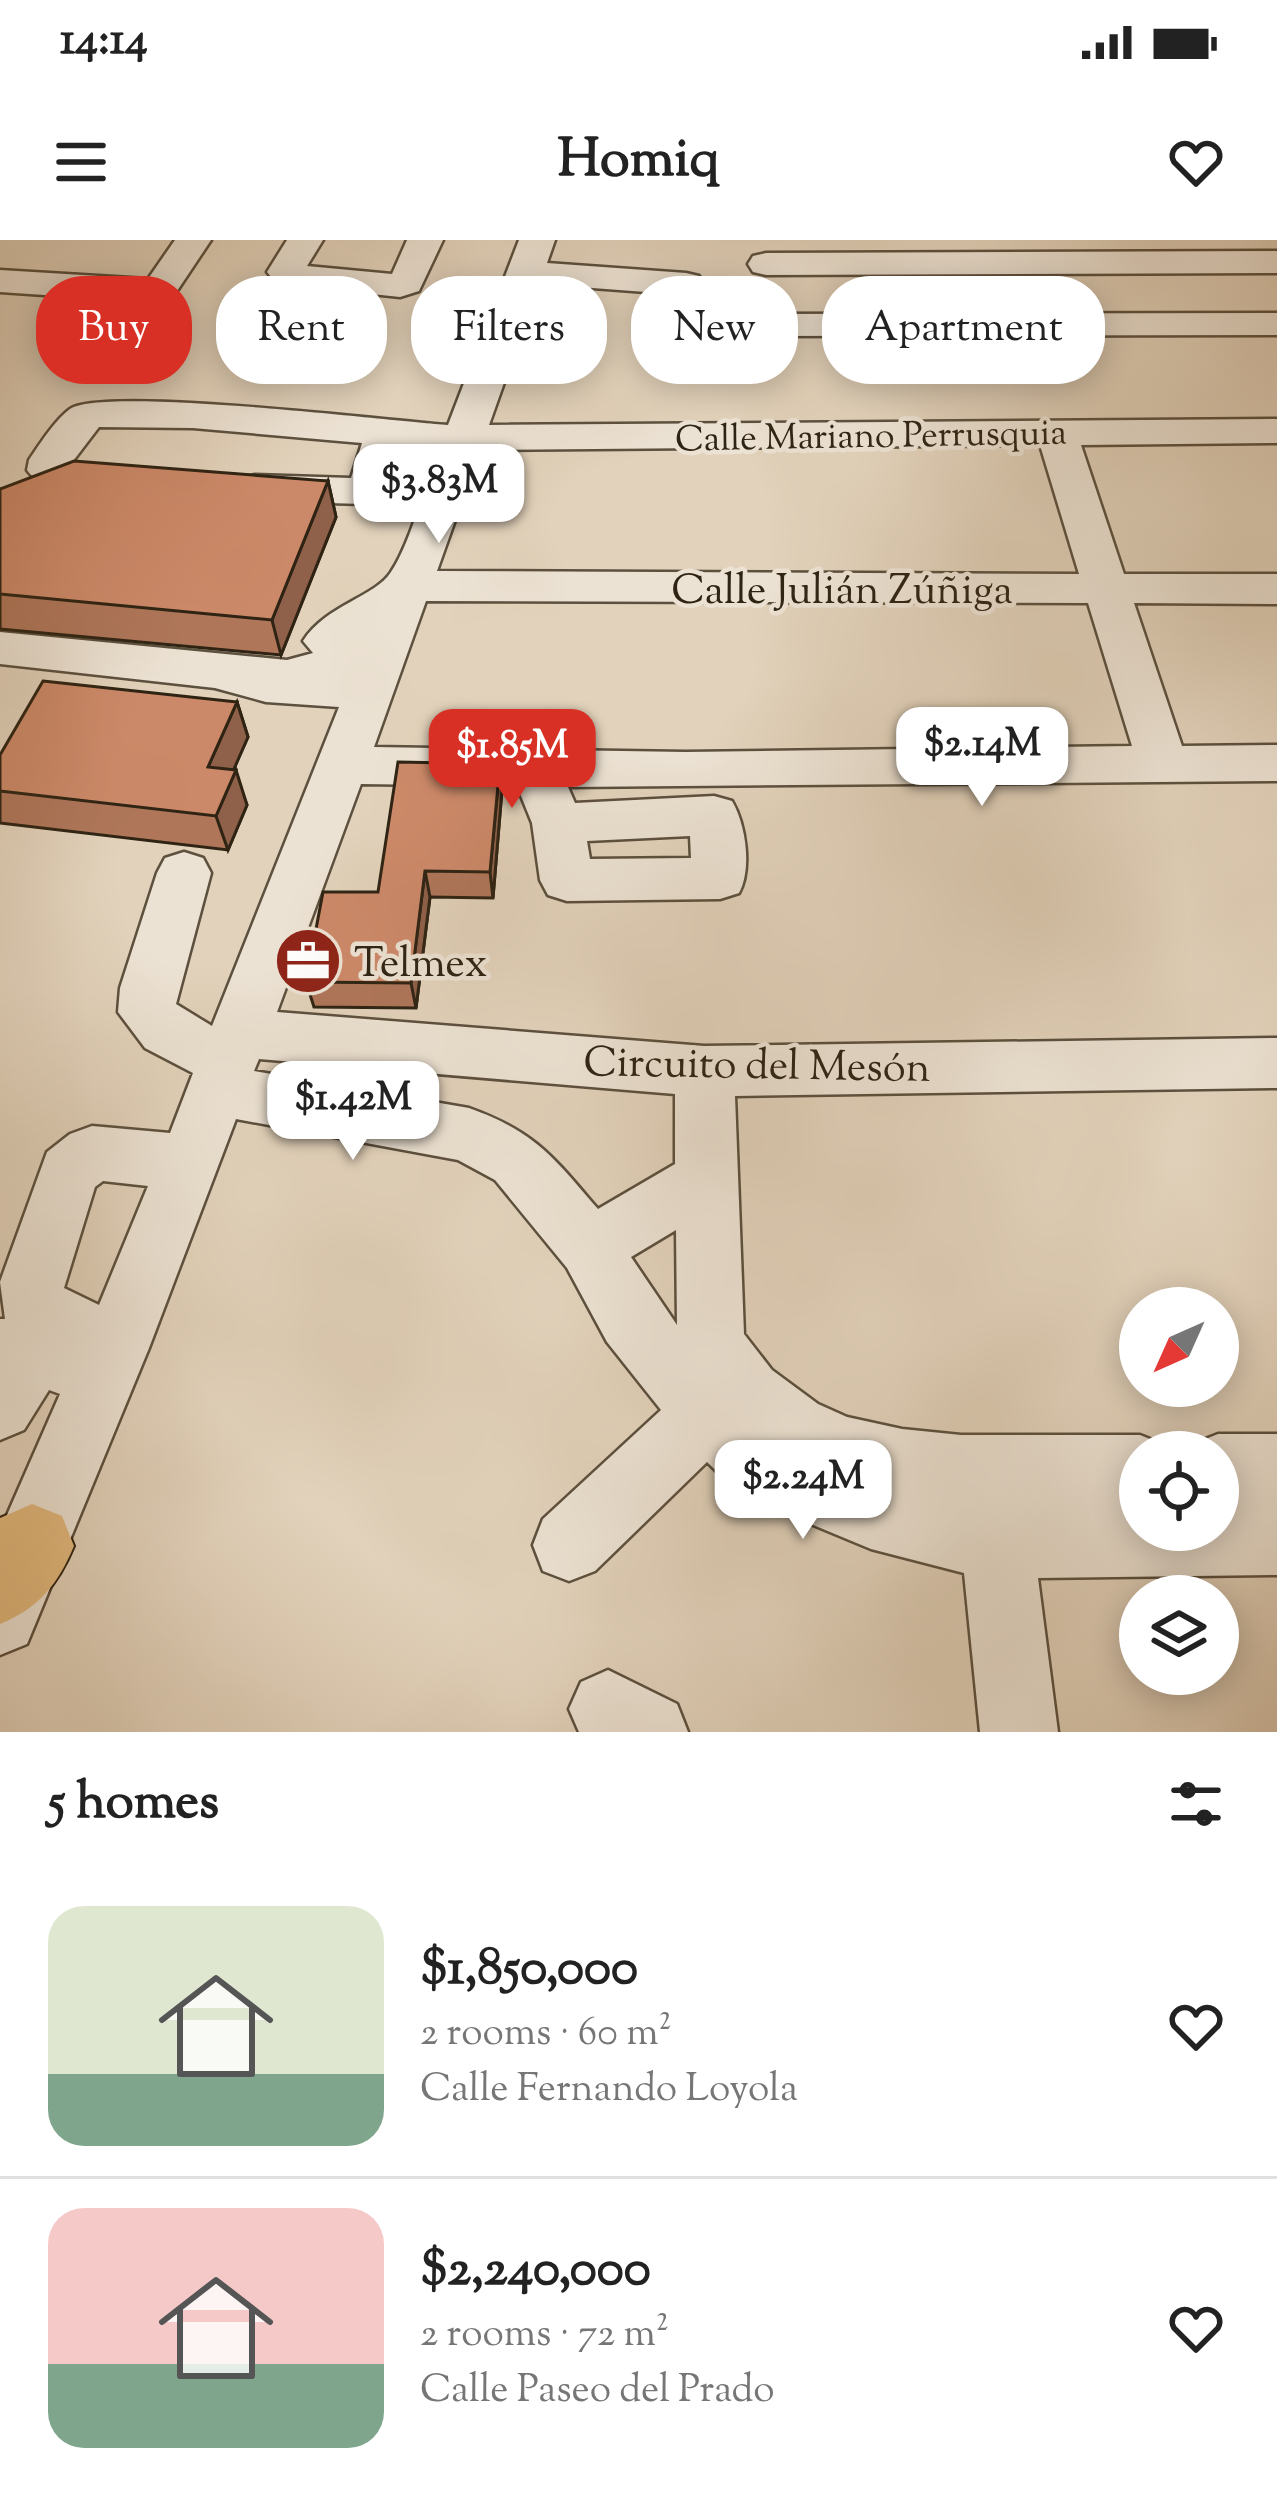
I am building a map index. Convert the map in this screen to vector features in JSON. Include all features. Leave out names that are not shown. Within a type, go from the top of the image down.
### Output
[{"type":"street","points":[[168,276],[193,240]]},
{"type":"street","points":[[305,240],[285,272],[290,276],[400,286],[406,283],[425,240]]},
{"type":"street","points":[[766,252],[1015,252],[1275,291]]},
{"type":"street","points":[[11,1582],[102,1378],[290,909],[532,256],[642,276]]},
{"type":"street","points":[[798,324],[1275,291]]},
{"type":"street","name":"Calle Mariano Perrusquia","points":[[158,480],[62,478],[48,470],[50,460],[85,417],[101,414],[273,419],[382,443],[461,448],[1056,432],[1277,431]]},
{"type":"street","points":[[1056,432],[1162,763]]},
{"type":"street","points":[[220,485],[358,493],[369,487],[382,443]]},
{"type":"street","points":[[327,640],[350,619],[406,586]]},
{"type":"street","name":"Calle Julián Zúñiga","points":[[406,586],[1277,590]]},
{"type":"street","points":[[0,649],[288,677],[384,647]]},
{"type":"street","points":[[215,672],[266,685],[367,692]]},
{"type":"street","points":[[340,765],[1277,763]]},
{"type":"street","points":[[536,768],[557,823]]},
{"type":"street","points":[[184,873],[148,988],[147,1012],[166,1031],[226,1061],[470,1135],[517,1161],[590,1247],[631,1320],[707,1414],[766,1470],[872,1513],[937,1532],[998,1542],[1277,1539]]},
{"type":"street","name":"Circuito del Mesón","points":[[226,1061],[704,1071],[1277,1064]]},
{"type":"street","points":[[704,1071],[711,1344],[730,1378],[759,1409],[815,1439],[877,1461],[933,1472],[1119,1470]]},
{"type":"street","points":[[102,1378],[28,1296],[69,1171],[92,1153],[187,1162]]},
{"type":"street","points":[[590,1247],[707,1178]]},
{"type":"street","points":[[10,1370],[102,1378]]},
{"type":"street","points":[[569,1545],[707,1414]]},
{"type":"street","points":[[1239,1469],[1277,1469]]},
{"type":"street","points":[[998,1542],[1019,1732]]},
{"type":"building","points":[[74,461],[328,481],[272,620],[0,594],[0,489]]},
{"type":"building","points":[[43,681],[237,702],[208,767],[236,770],[216,816],[0,791],[0,755]]},
{"type":"building","points":[[398,762],[500,764],[490,872],[425,871],[411,983],[306,982],[323,892],[378,892]]},
{"type":"place","name":"Telmex","points":[[308,961]]}]
